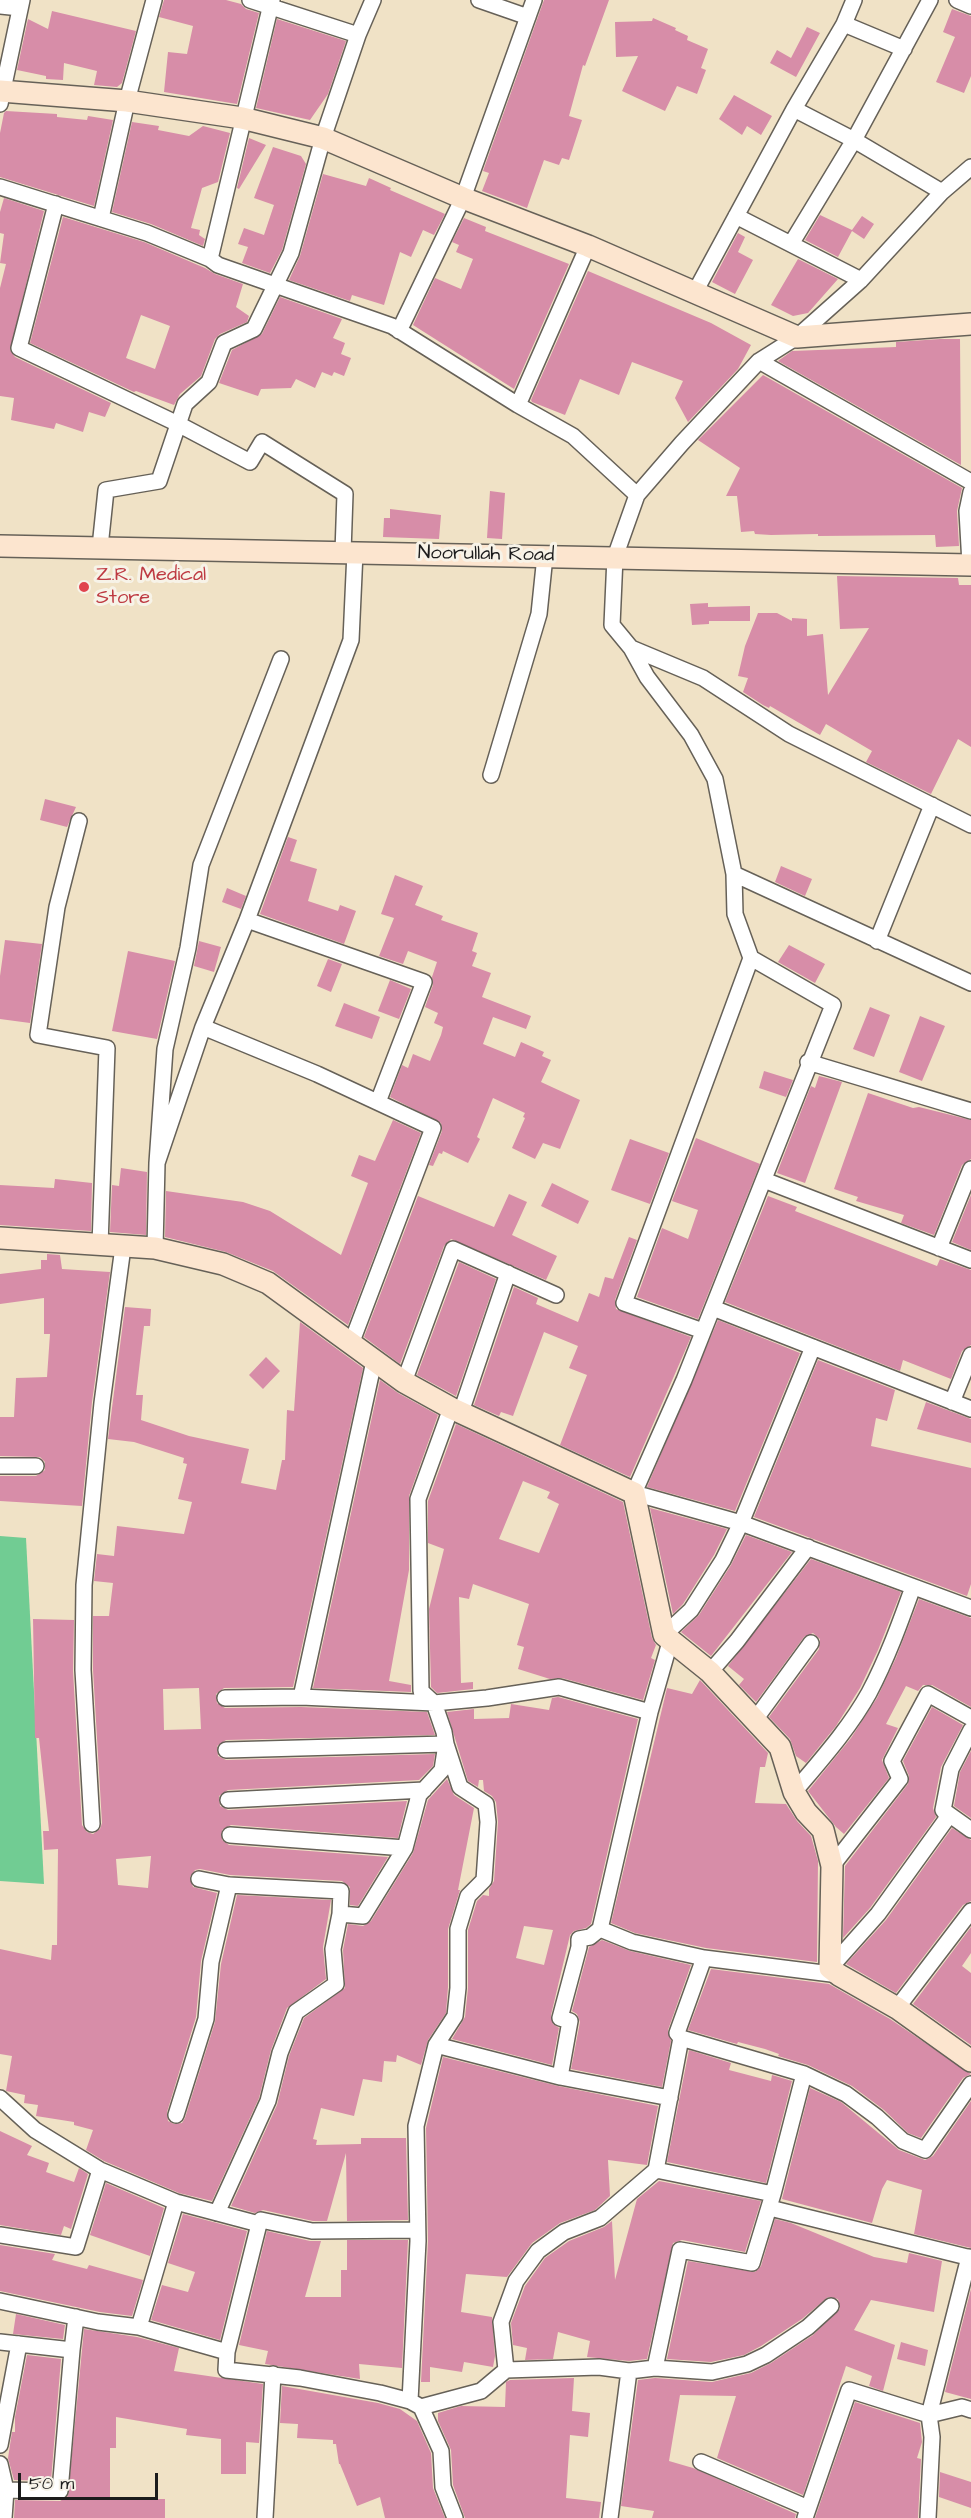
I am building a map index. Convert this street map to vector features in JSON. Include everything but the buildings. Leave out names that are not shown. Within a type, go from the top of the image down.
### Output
[{"type":"street","points":[[101,218],[127,101],[154,0]]},
{"type":"street","points":[[250,0],[271,3],[358,35]]},
{"type":"street","points":[[100,548],[106,490],[159,481],[185,404],[209,382],[224,343],[254,329],[291,253],[323,138],[358,35],[373,0]]},
{"type":"street","points":[[479,0],[528,17]]},
{"type":"street","points":[[399,331],[463,198],[534,0]]},
{"type":"street","points":[[694,292],[794,109],[844,24],[855,0]]},
{"type":"street","points":[[791,244],[854,140],[930,0]]},
{"type":"street","points":[[957,0],[971,6]]},
{"type":"street","points":[[210,259],[271,3]]},
{"type":"street","points":[[0,6],[21,4],[1,95],[127,101],[242,118],[323,138],[463,198],[588,246],[797,337],[971,324]]},
{"type":"street","points":[[844,24],[904,49]]},
{"type":"street","points":[[794,109],[854,140],[942,192]]},
{"type":"street","points":[[704,1331],[624,1303],[751,958],[735,914],[734,874],[715,779],[691,735],[647,677],[631,648],[612,625],[615,557],[637,495],[682,443],[759,361],[797,337],[861,280],[942,192],[971,167]]},
{"type":"street","points":[[0,186],[147,233],[210,259],[218,265],[392,326],[518,405],[573,435],[637,495]]},
{"type":"street","points":[[56,204],[18,348],[178,424],[250,462],[262,442],[345,494],[351,640],[270,852],[247,920],[202,1027],[157,1163]]},
{"type":"street","points":[[736,216],[861,280]]},
{"type":"street","points":[[518,405],[588,246]]},
{"type":"street","points":[[759,361],[971,482]]},
{"type":"street","points":[[970,565],[967,512],[971,494]]},
{"type":"street","name":"Noorullah Road","points":[[0,546],[970,565]]},
{"type":"street","points":[[491,775],[539,614],[544,556]]},
{"type":"street","points":[[631,648],[703,678],[789,734],[971,825]]},
{"type":"street","points":[[155,1248],[157,1163],[165,1049],[188,948],[201,865],[281,659]]},
{"type":"street","points":[[877,941],[932,805]]},
{"type":"street","points":[[80,821],[57,907],[38,1035],[106,1048],[100,1245]]},
{"type":"street","points":[[734,874],[971,983]]},
{"type":"street","points":[[247,920],[424,982],[378,1102]]},
{"type":"street","points":[[560,2077],[570,2021],[560,2018],[579,1939],[590,1937],[600,1929],[667,1639],[634,1493],[704,1331],[808,1062],[833,1005],[751,958]]},
{"type":"street","points":[[202,1027],[433,1128],[351,1344]]},
{"type":"street","points":[[808,1062],[971,1111]]},
{"type":"street","points":[[939,1248],[971,1169]]},
{"type":"street","points":[[764,1180],[971,1260]]},
{"type":"street","points":[[0,1238],[155,1248],[223,1264],[268,1283],[404,1382],[530,1446],[634,1493],[741,1523],[971,1608]]},
{"type":"street","points":[[92,1824],[83,1670],[84,1585],[102,1403],[123,1247]]},
{"type":"street","points":[[404,1382],[453,1249],[556,1295]]},
{"type":"street","points":[[455,2518],[443,2487],[441,2451],[416,2404],[417,2126],[436,2045],[455,2016],[458,1988],[458,1929],[468,1896],[484,1880],[488,1822],[486,1804],[460,1787],[434,1703],[421,1690],[418,1498],[456,1410],[508,1273]]},
{"type":"street","points":[[712,1308],[971,1409]]},
{"type":"street","points":[[667,1639],[692,1610],[723,1560],[741,1523],[813,1347]]},
{"type":"street","points":[[952,1402],[971,1355]]},
{"type":"street","points":[[301,1696],[374,1361]]},
{"type":"street","points":[[0,1466],[36,1466]]},
{"type":"street","points":[[710,1672],[737,1641],[808,1547]]},
{"type":"street","points":[[794,1792],[832,1746],[868,1695],[894,1643],[913,1587]]},
{"type":"street","points":[[667,1639],[710,1672],[780,1748],[794,1792],[806,1812],[823,1830],[832,1866],[834,1972]]},
{"type":"street","points":[[754,1721],[811,1643]]},
{"type":"street","points":[[225,1698],[301,1696],[434,1703],[559,1688],[650,1712]]},
{"type":"street","points":[[832,1866],[900,1779],[892,1761],[928,1694],[971,1718]]},
{"type":"street","points":[[943,1810],[951,1769],[971,1730]]},
{"type":"street","points":[[226,1750],[446,1744]]},
{"type":"street","points":[[339,1914],[363,1916],[405,1848],[419,1796],[442,1770],[446,1744]]},
{"type":"street","points":[[228,1800],[424,1790]]},
{"type":"street","points":[[834,1972],[948,1816],[943,1810]]},
{"type":"street","points":[[943,1810],[971,1830]]},
{"type":"street","points":[[230,1835],[405,1848]]},
{"type":"street","points":[[199,1879],[229,1885],[340,1891],[333,1949],[336,1984],[296,2012],[280,2053],[268,2101],[217,2213]]},
{"type":"street","points":[[176,2115],[206,2019],[211,1962],[229,1885]]},
{"type":"street","points":[[897,2007],[971,1911]]},
{"type":"street","points":[[600,1929],[632,1942],[704,1958],[834,1972],[897,2007],[971,2061]]},
{"type":"street","points":[[704,1958],[677,2033],[681,2038],[804,2074],[846,2094],[877,2117],[903,2141],[925,2150],[971,2084]]},
{"type":"street","points":[[506,2370],[501,2322],[516,2281],[538,2251],[564,2232],[600,2218],[656,2170],[681,2038]]},
{"type":"street","points":[[436,2045],[560,2077],[670,2098]]},
{"type":"street","points":[[655,2368],[680,2250],[752,2263],[771,2201],[804,2074]]},
{"type":"street","points":[[0,2098],[35,2130],[100,2170],[176,2202],[259,2224]]},
{"type":"street","points":[[0,2235],[76,2247],[100,2170]]},
{"type":"street","points":[[656,2170],[970,2258],[929,2415],[932,2437],[928,2518]]},
{"type":"street","points":[[139,2327],[143,2307],[176,2202]]},
{"type":"street","points":[[417,2230],[312,2231],[261,2220],[227,2352],[226,2370],[273,2374],[380,2393],[416,2404],[481,2391],[506,2370],[599,2367],[629,2371],[655,2368],[712,2372],[747,2364],[766,2355],[808,2327],[831,2306]]},
{"type":"street","points":[[0,2301],[139,2327],[227,2352]]},
{"type":"street","points":[[3,2490],[60,2491],[76,2317]]},
{"type":"street","points":[[0,2342],[72,2350]]},
{"type":"street","points":[[0,2445],[20,2344]]},
{"type":"street","points":[[610,2518],[629,2371]]},
{"type":"street","points":[[265,2518],[273,2374]]},
{"type":"street","points":[[701,2462],[807,2513],[849,2390],[929,2415],[962,2407],[971,2410]]},
{"type":"street","points":[[0,2464],[4,2518]]},
{"type":"green space","points":[[0,1536],[26,1538],[44,1884],[0,1881]]},
{"type":"place","name":"Z.R. Medical Store","points":[[84,587]]}]
